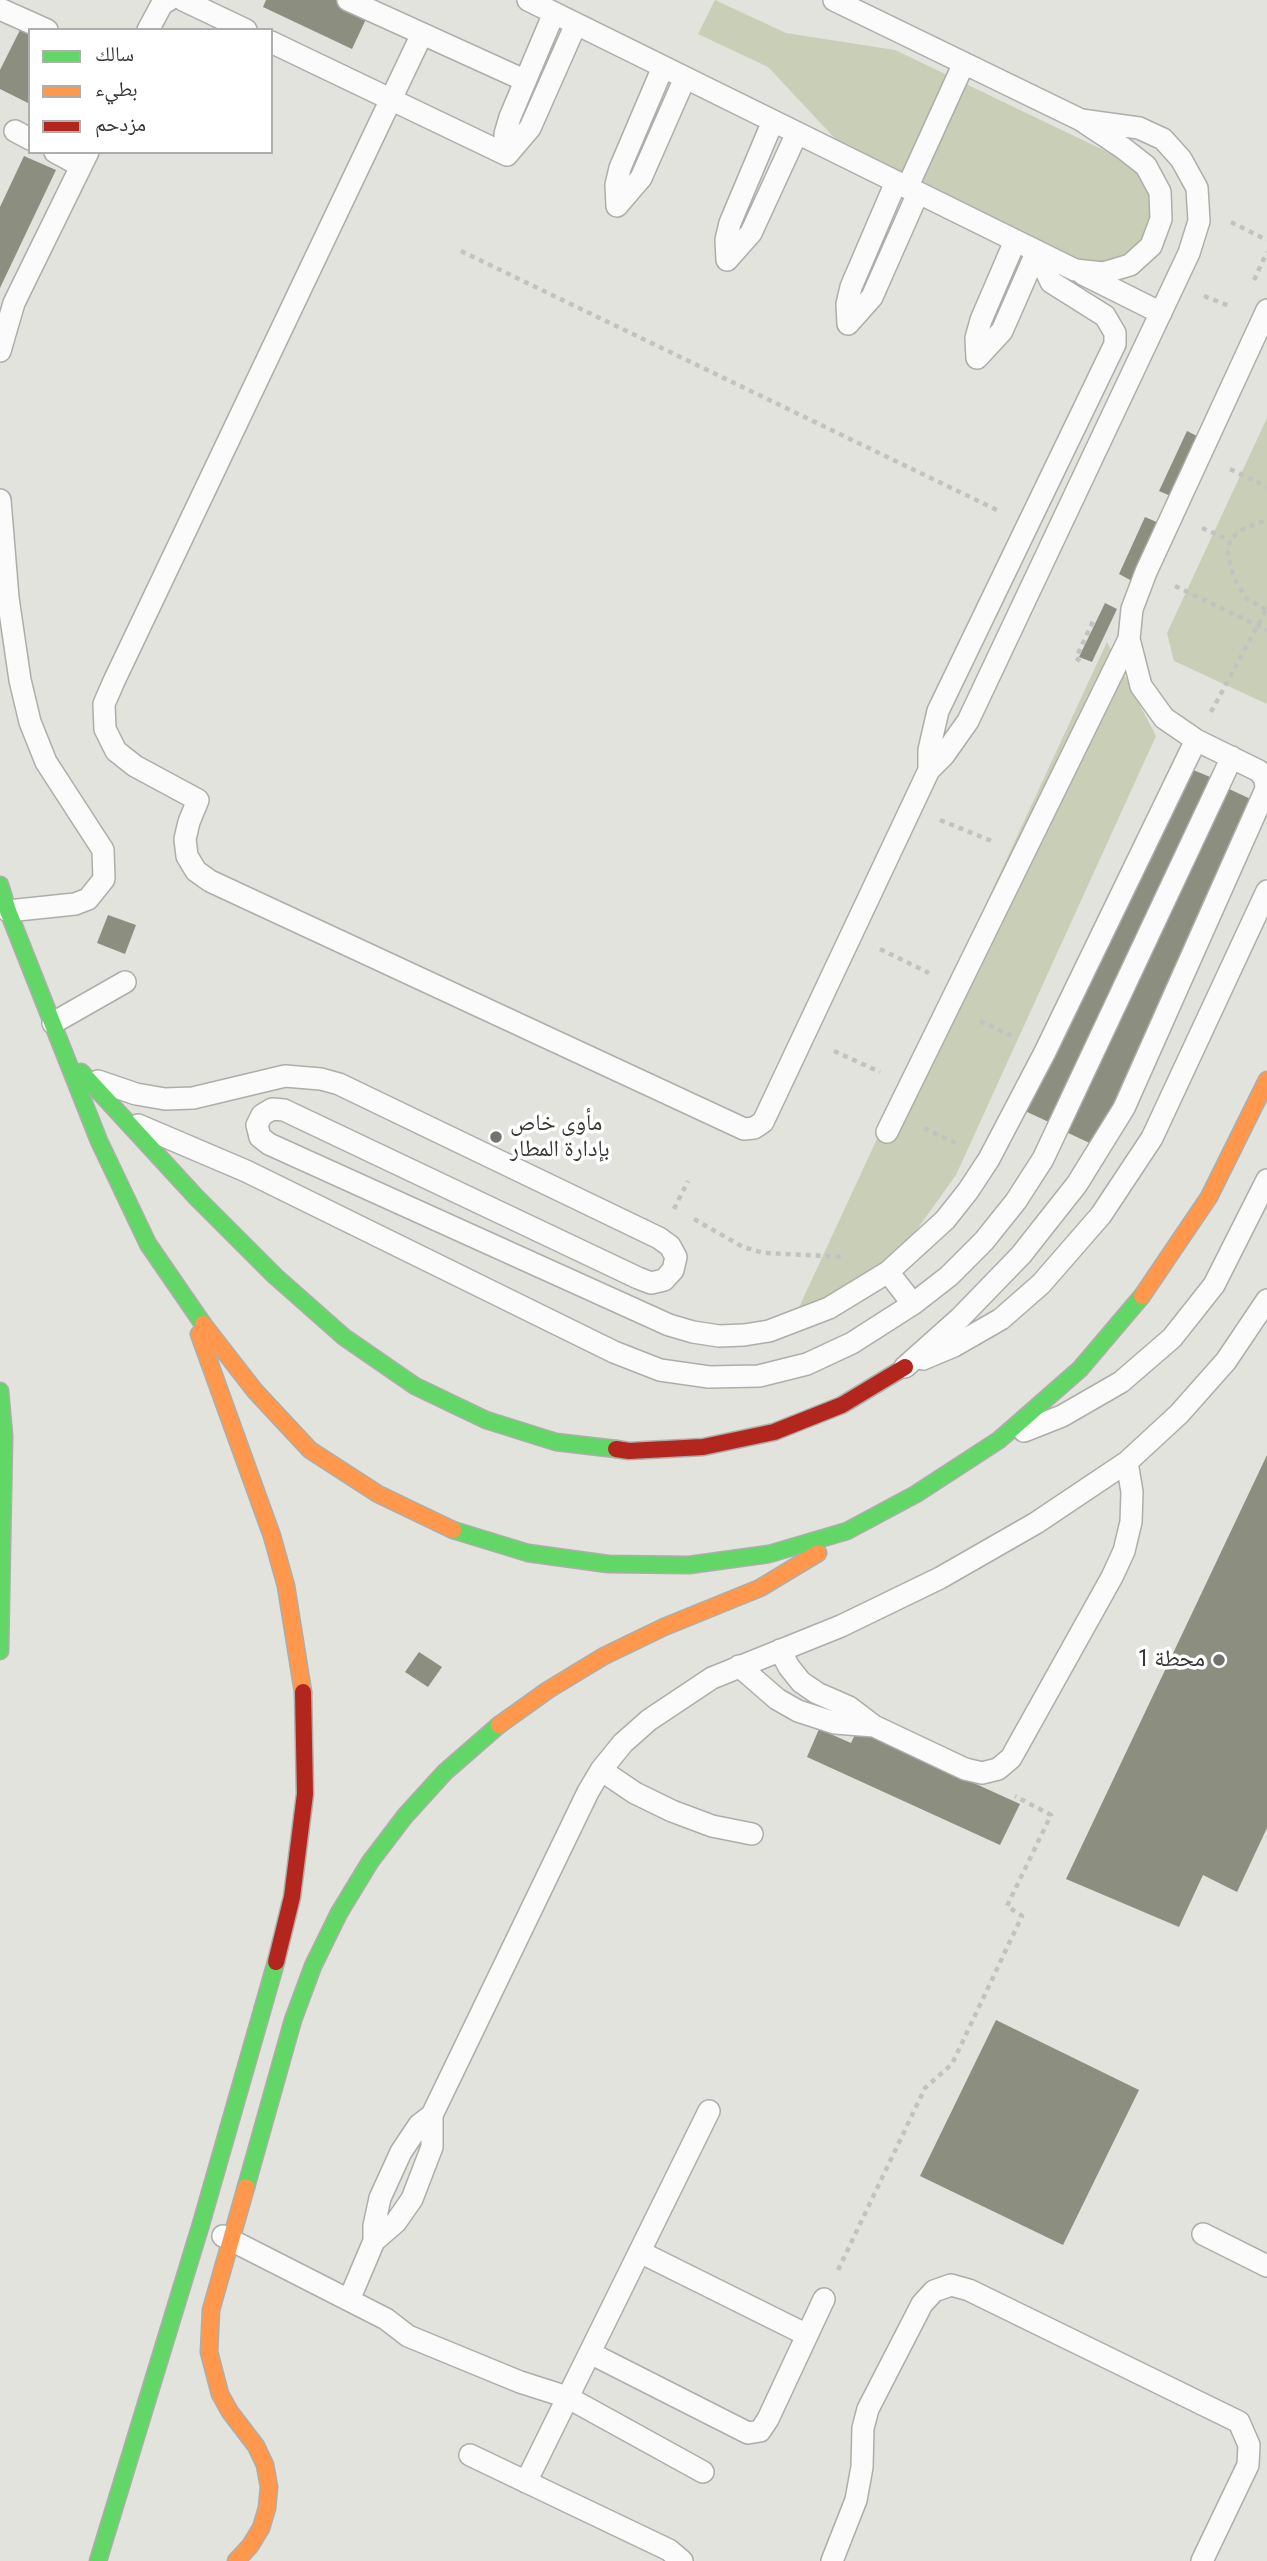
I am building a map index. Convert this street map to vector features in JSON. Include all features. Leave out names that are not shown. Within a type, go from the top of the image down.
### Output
[{"type":"main road","points":[[0,885],[99,1141],[148,1244],[191,1309],[255,1391],[310,1450],[378,1494],[451,1529],[528,1553],[608,1564],[676,1565],[769,1554],[847,1531]]},
{"type":"main road","points":[[67,1058],[196,1197],[265,1266],[344,1337],[415,1386],[486,1420],[556,1442],[617,1449],[703,1447],[774,1432],[842,1405],[905,1367]]},
{"type":"main road","points":[[236,2561],[250,2546],[261,2528],[269,2487],[265,2465],[256,2446],[230,2412],[220,2393],[209,2352],[211,2310],[293,2020],[313,1966],[339,1913],[370,1862],[405,1816],[445,1772],[494,1728],[548,1690],[604,1656],[664,1627],[770,1583],[847,1531],[916,1494],[999,1440],[1080,1369],[1150,1287],[1209,1197],[1267,1080]]},
{"type":"main road","points":[[98,2561],[201,2224],[280,1948],[292,1897],[305,1794],[303,1689],[296,1637],[276,1549],[209,1368],[191,1309]]},
{"type":"main road","points":[[0,1391],[4,1436],[0,1651]]},
{"type":"lane","points":[[149,28],[162,4],[169,0]]},
{"type":"lane","points":[[183,0],[242,28]]},
{"type":"lane","points":[[348,0],[524,80]]},
{"type":"lane","points":[[528,0],[1161,313]]},
{"type":"lane","points":[[834,0],[1081,120],[1146,166],[1160,192],[1161,219],[1151,246],[1130,265],[1103,273],[1075,270]]},
{"type":"lane","points":[[0,9],[43,28]]},
{"type":"lane","points":[[507,155],[505,134],[524,80],[554,13]]},
{"type":"lane","points":[[507,155],[530,128],[576,24]]},
{"type":"lane","points":[[422,34],[114,681],[104,704],[105,729],[116,751],[135,766],[198,800],[185,839],[187,856],[196,871],[210,881],[744,1129],[754,1128],[763,1122],[929,770],[944,755],[968,721],[1189,253],[1199,221],[1197,188],[1181,159],[1163,139],[1139,128],[1081,120]]},
{"type":"lane","points":[[273,43],[507,155]]},
{"type":"lane","points":[[907,188],[872,297],[848,324],[847,304],[854,278],[907,188],[964,63]]},
{"type":"lane","points":[[663,67],[623,159],[616,185],[617,206],[641,178],[685,78]]},
{"type":"lane","points":[[773,121],[730,223],[726,240],[727,260],[751,233],[797,133]]},
{"type":"lane","points":[[0,351],[14,303],[85,159],[64,154]]},
{"type":"lane","points":[[1015,241],[981,320],[976,338],[977,358],[1002,331],[1040,253]]},
{"type":"lane","points":[[929,770],[929,750],[938,711],[1115,344],[1115,333],[1105,316],[1051,282],[1040,253]]},
{"type":"lane","points":[[905,1367],[960,1318],[1021,1255],[1077,1184],[1124,1108],[1266,789],[1265,779],[1259,771],[1196,740],[1164,718],[1141,686],[1129,639],[1132,608],[1146,572],[1267,310]]},
{"type":"lane","points":[[0,500],[8,598],[20,680],[30,722],[46,762],[103,850],[104,879],[88,899],[75,904],[8,911]]},
{"type":"lane","points":[[891,1123],[1129,639]]},
{"type":"lane","points":[[83,1074],[136,1094],[165,1098],[193,1098],[285,1076],[303,1076],[339,1084],[659,1238],[670,1246],[676,1257],[673,1270],[664,1280],[651,1283],[638,1278],[284,1110],[272,1109],[262,1115],[257,1125],[260,1136],[270,1144],[669,1325],[719,1336],[769,1331],[829,1308],[888,1272],[945,1220],[968,1191],[989,1159],[1045,1052],[1196,740]]},
{"type":"lane","points":[[127,1121],[236,1167],[614,1352],[660,1370],[709,1377],[759,1376],[807,1364],[852,1343],[913,1304],[949,1276],[984,1241],[1016,1201],[1043,1159],[1232,757]]},
{"type":"lane","points":[[905,1367],[954,1346],[1000,1319],[1041,1284],[1101,1215],[1152,1138],[1267,891]]},
{"type":"lane","points":[[53,1023],[125,982]]},
{"type":"lane","points":[[999,1440],[1062,1416],[1121,1382],[1172,1338],[1214,1285],[1267,1180]]},
{"type":"lane","points":[[888,1272],[913,1304]]},
{"type":"lane","points":[[374,2241],[396,2222],[412,2199],[432,2147],[432,2115],[588,1792],[601,1770],[623,1743],[649,1720],[712,1678],[841,1626],[940,1578],[1036,1523],[1127,1462],[1179,1414],[1226,1361],[1267,1300]]},
{"type":"lane","points":[[780,1650],[789,1667],[802,1682],[817,1693],[849,1707],[874,1726],[974,1771],[982,1773],[998,1769],[1011,1758],[1124,1551],[1131,1522],[1132,1502],[1127,1462]]},
{"type":"lane","points":[[739,1666],[777,1699],[799,1711],[835,1723],[874,1726]]},
{"type":"lane","points":[[601,1770],[635,1793],[672,1811],[712,1826],[752,1834]]},
{"type":"lane","points":[[526,2483],[709,2111]]},
{"type":"lane","points":[[349,2300],[374,2241],[376,2211],[386,2184],[408,2137],[419,2124],[432,2115]]},
{"type":"lane","points":[[201,2224],[386,2319],[408,2336],[520,2382],[567,2397],[703,2472]]},
{"type":"lane","points":[[1203,2234],[1267,2266]]},
{"type":"lane","points":[[640,2252],[807,2335]]},
{"type":"lane","points":[[832,2561],[856,2500],[868,2409],[922,2304],[934,2291],[951,2285],[969,2290],[1239,2422],[1249,2445],[1248,2465],[1202,2561]]},
{"type":"lane","points":[[590,2353],[748,2433],[760,2431],[824,2299]]},
{"type":"lane","points":[[470,2455],[669,2550],[682,2561]]},
{"type":"path","points":[[461,251],[1028,525]]},
{"type":"path","points":[[1196,740],[1266,610],[1246,598],[1234,578],[1228,555],[1230,540],[1239,531],[1267,522]]},
{"type":"path","points":[[1146,572],[1267,629]]},
{"type":"path","points":[[911,808],[1024,855]]},
{"type":"path","points":[[851,935],[1045,1052]]},
{"type":"path","points":[[803,1037],[910,1085]]},
{"type":"path","points":[[891,1123],[989,1159]]},
{"type":"path","points":[[674,1207],[743,1247],[786,1256],[828,1255],[849,1258],[888,1272]]},
{"type":"path","points":[[824,2299],[925,2088],[952,2064],[1023,1916],[1007,1906],[1051,1815],[1014,1795]]},
{"type":"green space","points":[[715,0],[786,33],[895,50],[1145,170],[1169,213],[1148,257],[1100,270],[844,148],[768,67],[698,34]]},
{"type":"green space","points":[[1267,418],[1267,704],[1174,661],[1167,633]]},
{"type":"green space","points":[[1107,642],[1156,736],[956,1175],[903,1249],[828,1299],[795,1316]]},
{"type":"building","points":[[266,0],[347,0],[367,17],[352,49],[263,7]]},
{"type":"building","points":[[22,26],[28,29],[28,103],[0,89],[0,70]]},
{"type":"building","points":[[24,156],[56,170],[0,288],[0,207]]},
{"type":"building","points":[[1187,431],[1201,438],[1173,497],[1159,491]]},
{"type":"building","points":[[1145,517],[1159,523],[1132,581],[1119,574]]},
{"type":"building","points":[[1105,603],[1117,609],[1092,662],[1079,657]]},
{"type":"building","points":[[1186,767],[1215,779],[1053,1124],[1025,1111]]},
{"type":"building","points":[[1227,788],[1255,801],[1094,1145],[1066,1132]]},
{"type":"building","points":[[108,915],[136,925],[125,954],[97,943]]},
{"type":"building","name":"محطة 1","points":[[1267,1455],[1267,1828],[1237,1892],[1203,1875],[1179,1927],[1066,1879]]},
{"type":"building","points":[[419,1652],[442,1667],[428,1687],[405,1672]]},
{"type":"building","points":[[819,1729],[851,1743],[857,1730],[1020,1804],[1000,1845],[807,1757]]},
{"type":"building","points":[[996,2020],[1139,2090],[1063,2245],[920,2176]]},
{"type":"traffic: fast","points":[[0,885],[99,1141],[148,1244],[203,1324]]},
{"type":"traffic: fast","points":[[81,1072],[196,1197],[275,1276],[344,1337],[415,1386],[486,1420],[556,1442],[616,1449]]},
{"type":"traffic: fast","points":[[453,1530],[528,1553],[608,1564],[689,1565],[769,1554],[847,1531],[916,1494],[999,1440],[1080,1369],[1142,1296]]},
{"type":"traffic: fast","points":[[0,1391],[4,1436],[0,1651]]},
{"type":"traffic: fast","points":[[246,2187],[293,2020],[313,1966],[339,1913],[370,1862],[405,1816],[445,1772],[499,1725]]},
{"type":"traffic: fast","points":[[98,2561],[201,2224],[276,1962]]},
{"type":"traffic: slow","points":[[1142,1296],[1209,1197],[1267,1080]]},
{"type":"traffic: slow","points":[[203,1324],[255,1391],[310,1450],[378,1494],[453,1530]]},
{"type":"traffic: slow","points":[[199,1334],[272,1536],[286,1586],[303,1692]]},
{"type":"traffic: slow","points":[[499,1725],[548,1690],[604,1656],[664,1627],[760,1588],[818,1553]]},
{"type":"traffic: slow","points":[[236,2561],[250,2546],[261,2528],[269,2487],[265,2465],[256,2446],[220,2394],[209,2352],[211,2310],[246,2187]]},
{"type":"traffic: jam","points":[[616,1449],[629,1451],[703,1447],[774,1432],[842,1405],[905,1367]]},
{"type":"traffic: jam","points":[[276,1962],[292,1897],[305,1794],[303,1692]]},
{"type":"place","name":"مأوى خاص بإدارة المطار","points":[[496,1137]]},
{"type":"place","name":"محطة 1","points":[[1219,1660]]}]
